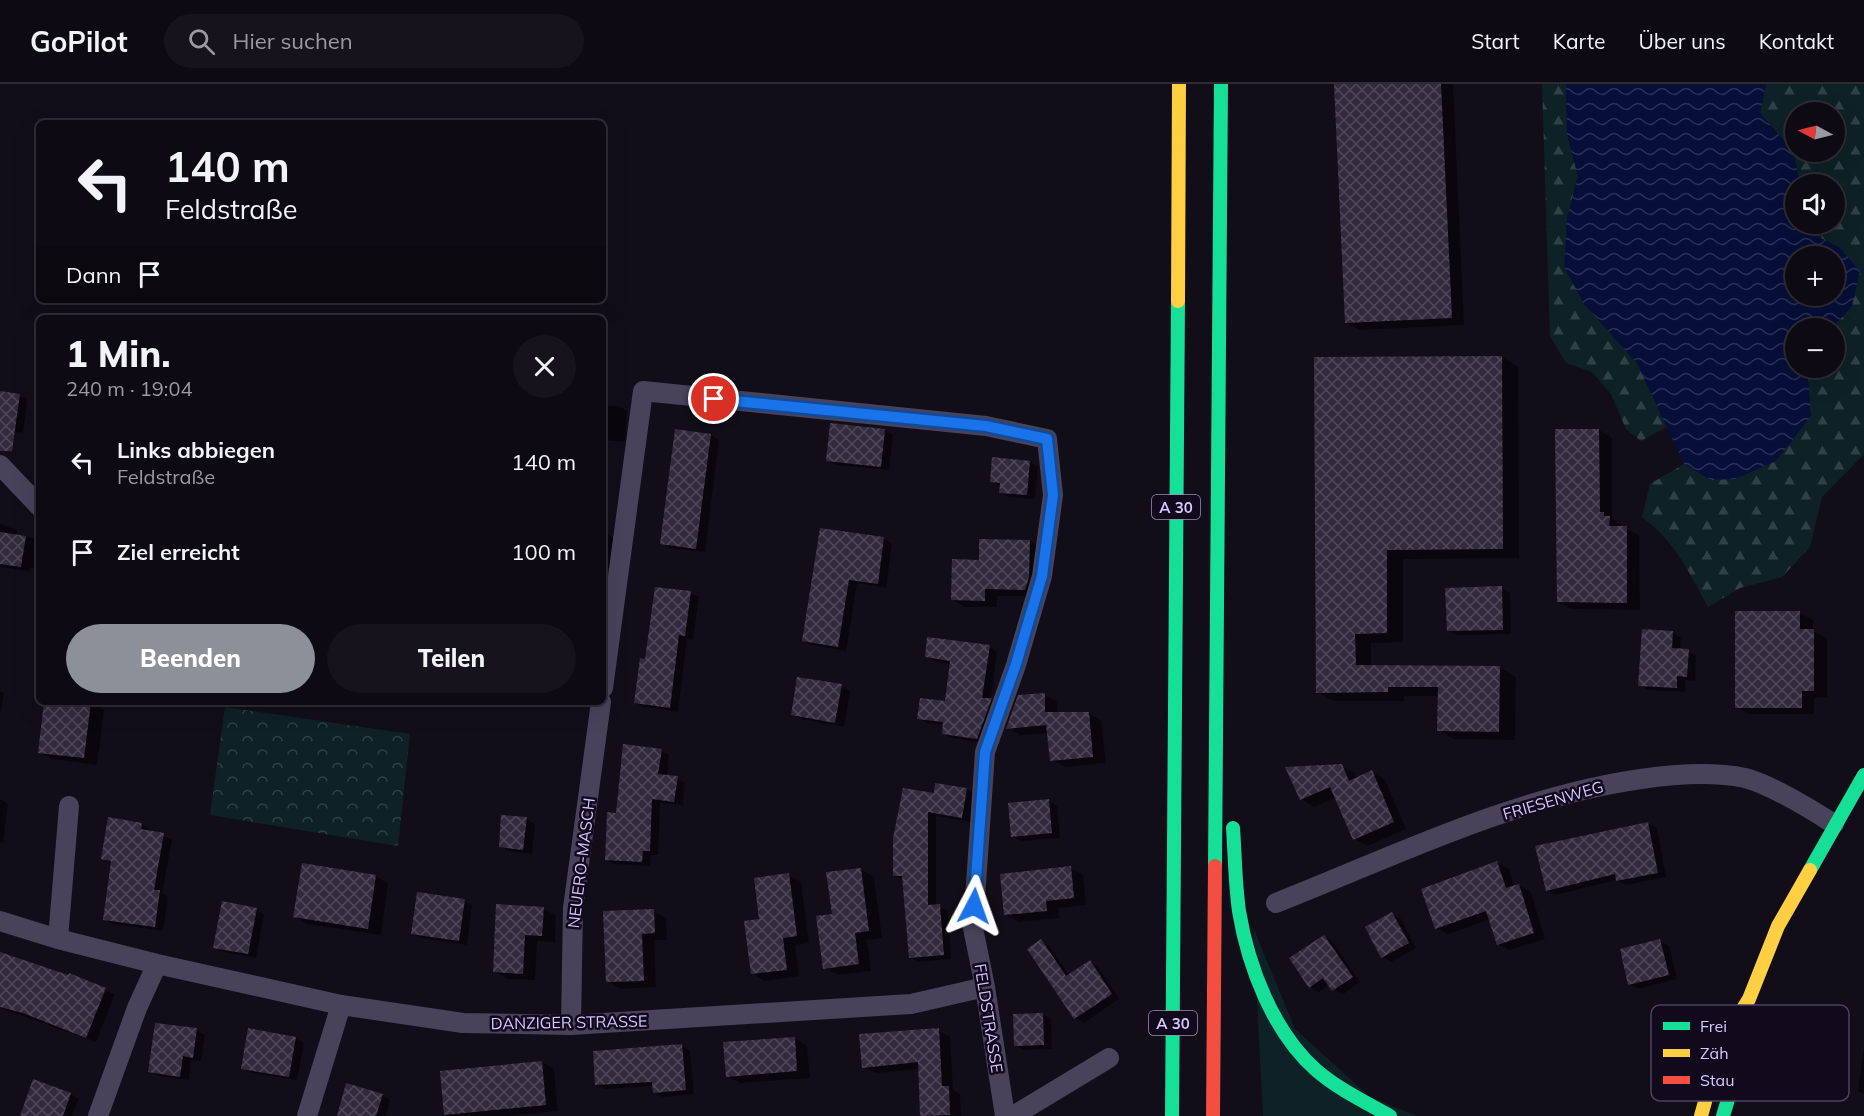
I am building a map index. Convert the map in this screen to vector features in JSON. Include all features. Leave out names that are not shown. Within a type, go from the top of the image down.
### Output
[{"type":"main road","name":"A 30","points":[[1172,1116],[1179,84]]},
{"type":"main road","name":"A 30","points":[[1213,1116],[1215,622],[1221,84]]},
{"type":"main road","points":[[1215,622],[1230,784]]},
{"type":"main road","points":[[1745,1005],[1778,926],[1834,824],[1864,775]]},
{"type":"main road","points":[[1233,819],[1242,923],[1260,984],[1289,1036],[1314,1069],[1349,1094],[1390,1116]]},
{"type":"main road","points":[[1748,1005],[1749,999]]},
{"type":"main road","points":[[1701,1116],[1705,1101]]},
{"type":"main road","points":[[1723,1116],[1728,1101]]},
{"type":"street","name":"FELDSTRASSE","points":[[608,610],[643,391],[986,426],[1047,439],[1053,495],[1042,576],[1016,664],[985,752],[973,928],[985,987],[1005,1116]]},
{"type":"street","points":[[0,465],[36,503]]},
{"type":"street","points":[[606,641],[608,610]]},
{"type":"street","name":"NEUERO-MASCH","points":[[571,1025],[573,908],[601,705]]},
{"type":"street","name":"FRIESENWEG","points":[[1276,903],[1543,800],[1592,786],[1659,776],[1711,773],[1747,779],[1834,824]]},
{"type":"street","points":[[58,939],[69,806]]},
{"type":"street","name":"DANZIGER STRASSE","points":[[0,921],[58,939],[157,964],[341,1005],[463,1023],[571,1025],[911,1004],[985,987]]},
{"type":"street","points":[[98,1116],[137,1008],[157,964]]},
{"type":"street","points":[[306,1116],[341,1005]]},
{"type":"street","points":[[1014,1116],[1109,1058]]},
{"type":"green space","points":[[1542,84],[1566,84],[1567,134],[1578,176],[1567,218],[1584,304],[1637,363],[1667,427],[1641,441],[1626,429],[1611,394],[1592,372],[1566,363],[1550,336]]},
{"type":"green space","points":[[1766,84],[1864,84],[1864,454],[1822,497],[1810,547],[1782,577],[1740,588],[1708,607],[1687,569],[1664,536],[1642,517],[1650,484],[1684,464],[1711,480],[1811,416],[1808,378],[1845,378],[1845,318],[1841,318],[1852,306],[1845,272],[1845,246],[1836,246],[1813,234],[1845,234],[1845,174],[1798,174],[1795,162],[1845,162],[1845,102],[1785,102],[1785,142],[1760,113]]},
{"type":"green space","points":[[225,707],[410,734],[398,846],[210,815]]},
{"type":"green space","points":[[1253,927],[1295,1029],[1370,1097],[1417,1116],[1263,1116]]},
{"type":"water","points":[[1566,84],[1766,84],[1760,113],[1785,142],[1785,162],[1795,162],[1798,174],[1785,174],[1785,234],[1813,234],[1836,246],[1785,246],[1785,306],[1845,306],[1845,254],[1860,271],[1852,306],[1841,318],[1785,318],[1785,378],[1808,378],[1811,416],[1776,461],[1735,479],[1711,480],[1684,464],[1637,363],[1584,304],[1564,267],[1567,218],[1578,176],[1567,134]]},
{"type":"building","points":[[1334,84],[1441,84],[1452,318],[1345,323]]},
{"type":"building","points":[[1502,356],[1503,549],[1387,550],[1387,633],[1355,634],[1356,665],[1500,666],[1499,732],[1437,731],[1438,687],[1388,687],[1388,692],[1316,693],[1314,357]]},
{"type":"building","points":[[0,391],[20,394],[12,451],[0,451]]},
{"type":"building","points":[[830,423],[885,429],[881,467],[826,461]]},
{"type":"building","points":[[675,429],[711,434],[696,549],[660,544]]},
{"type":"building","points":[[1555,429],[1599,429],[1600,512],[1604,512],[1604,516],[1610,516],[1609,526],[1627,526],[1627,603],[1557,602]]},
{"type":"building","points":[[992,457],[1030,461],[1027,495],[999,493],[1000,483],[990,482]]},
{"type":"building","points":[[820,528],[884,537],[878,584],[849,580],[838,647],[802,641]]},
{"type":"building","points":[[0,532],[26,536],[21,567],[0,564]]},
{"type":"building","points":[[979,539],[1030,540],[1029,577],[1025,590],[985,589],[985,601],[951,600],[952,559],[979,560]]},
{"type":"building","points":[[1502,586],[1503,630],[1447,631],[1445,588]]},
{"type":"building","points":[[655,587],[691,591],[685,636],[679,635],[670,708],[634,703],[640,658],[645,659]]},
{"type":"building","points":[[1735,611],[1800,611],[1800,629],[1814,629],[1814,691],[1802,691],[1802,708],[1735,708]]},
{"type":"building","points":[[1642,629],[1673,631],[1672,648],[1689,649],[1687,677],[1677,676],[1677,688],[1638,686]]},
{"type":"building","points":[[927,637],[990,645],[982,698],[992,698],[977,739],[942,734],[943,722],[917,719],[920,698],[945,701],[950,661],[925,657]]},
{"type":"building","points":[[797,677],[842,684],[835,723],[791,715]]},
{"type":"building","points":[[1045,693],[1045,712],[1089,712],[1093,757],[1050,761],[1046,725],[1006,729],[1018,695]]},
{"type":"building","points":[[44,705],[91,705],[84,758],[38,753]]},
{"type":"building","points":[[623,744],[662,749],[658,774],[678,776],[674,802],[652,799],[650,851],[643,851],[642,862],[605,860],[607,812],[616,813]]},
{"type":"building","points":[[1342,764],[1349,781],[1372,770],[1394,822],[1353,840],[1330,787],[1300,800],[1285,767]]},
{"type":"building","points":[[935,783],[967,788],[962,818],[928,812],[928,905],[940,904],[944,955],[909,958],[902,876],[893,876],[893,838],[903,788],[934,793]]},
{"type":"building","points":[[1049,799],[1052,833],[1011,837],[1008,803]]},
{"type":"building","points":[[501,815],[527,817],[523,850],[499,847]]},
{"type":"building","points":[[108,817],[142,823],[141,829],[164,833],[154,890],[160,890],[155,927],[103,920],[111,861],[101,859]]},
{"type":"building","points":[[1648,822],[1658,873],[1616,881],[1615,874],[1546,891],[1535,846]]},
{"type":"building","points":[[1497,861],[1506,888],[1519,884],[1534,933],[1497,945],[1486,911],[1435,929],[1421,889]]},
{"type":"building","points":[[302,863],[376,875],[368,929],[293,917]]},
{"type":"building","points":[[1071,866],[1074,898],[1046,901],[1047,911],[1004,915],[1000,874]]},
{"type":"building","points":[[861,868],[869,931],[855,933],[859,964],[823,969],[816,916],[832,914],[826,872]]},
{"type":"building","points":[[789,873],[797,936],[783,938],[787,970],[751,974],[744,921],[759,919],[754,878]]},
{"type":"building","points":[[417,892],[465,899],[459,941],[411,934]]},
{"type":"building","points":[[222,901],[257,908],[248,954],[213,948]]},
{"type":"building","points":[[496,904],[544,907],[542,936],[525,935],[523,974],[493,972]]},
{"type":"building","points":[[654,909],[655,933],[642,934],[644,981],[606,982],[603,911]]},
{"type":"building","points":[[1392,912],[1409,943],[1381,958],[1365,927]]},
{"type":"building","points":[[1324,935],[1353,977],[1332,991],[1323,978],[1309,988],[1289,958]]},
{"type":"building","points":[[1041,939],[1066,976],[1090,960],[1112,994],[1074,1019],[1027,949]]},
{"type":"building","points":[[1660,939],[1669,975],[1628,985],[1620,949]]},
{"type":"building","points":[[0,952],[68,975],[69,973],[106,988],[86,1038],[23,1013],[0,1007]]},
{"type":"building","points":[[1043,1013],[1044,1045],[1014,1046],[1013,1014]]},
{"type":"building","points":[[155,1023],[197,1028],[193,1058],[183,1056],[180,1077],[148,1072]]},
{"type":"building","points":[[248,1028],[296,1037],[289,1077],[241,1069]]},
{"type":"building","points":[[939,1028],[942,1086],[949,1086],[950,1115],[920,1116],[918,1062],[862,1068],[859,1034]]},
{"type":"building","points":[[795,1037],[797,1071],[726,1077],[723,1042]]},
{"type":"building","points":[[682,1044],[686,1090],[653,1093],[652,1082],[595,1085],[593,1051]]},
{"type":"building","points":[[542,1061],[546,1105],[444,1115],[440,1071]]},
{"type":"building","points":[[33,1079],[71,1093],[63,1116],[20,1116]]},
{"type":"building","points":[[346,1083],[383,1094],[376,1116],[337,1116]]},
{"type":"traffic: fast","points":[[1215,866],[1221,84]]},
{"type":"traffic: fast","points":[[1172,1116],[1178,301]]},
{"type":"traffic: fast","points":[[1810,870],[1864,775]]},
{"type":"traffic: fast","points":[[1233,828],[1238,901],[1243,932],[1256,975],[1275,1017],[1301,1055],[1324,1077],[1390,1116]]},
{"type":"traffic: fast","points":[[1723,1116],[1728,1101]]},
{"type":"traffic: slow","points":[[1178,301],[1179,84]]},
{"type":"traffic: slow","points":[[1745,1005],[1778,926],[1810,870]]},
{"type":"traffic: slow","points":[[1701,1116],[1705,1101]]},
{"type":"traffic: jam","points":[[1213,1116],[1215,866]]},
{"type":"route","points":[[714,399],[986,426],[1047,439],[1053,495],[1042,576],[1016,664],[985,752],[974,906]]}]
